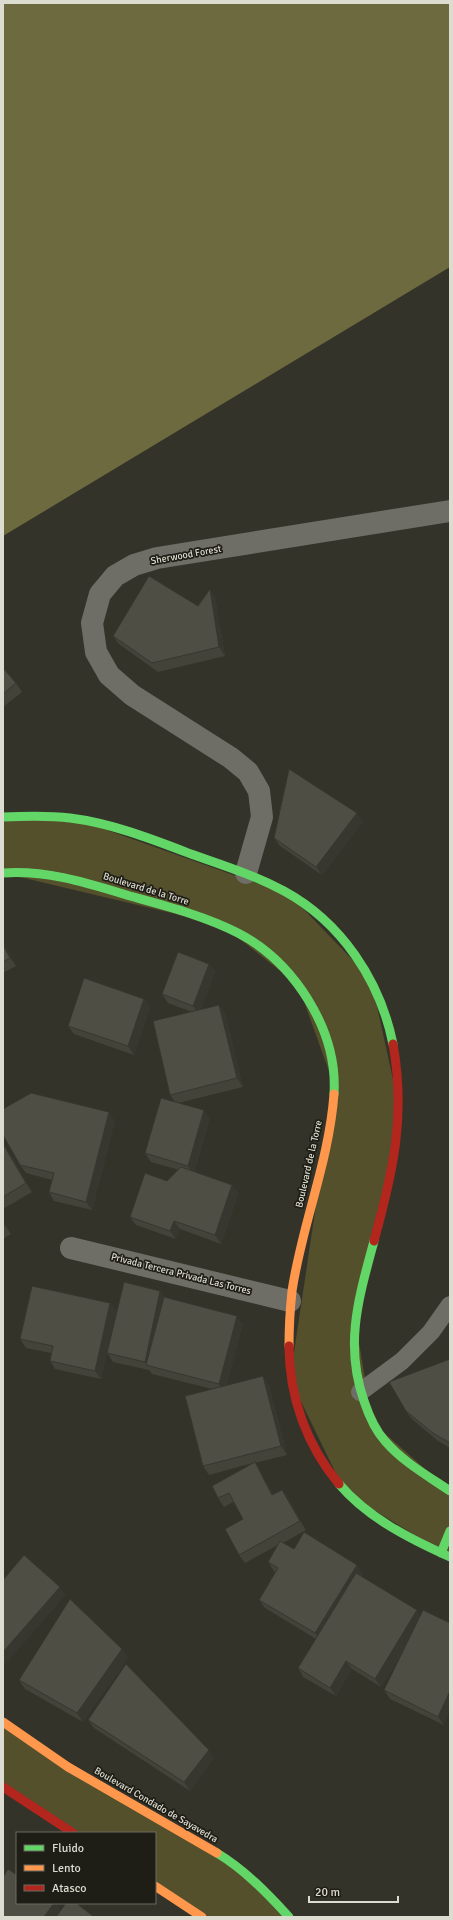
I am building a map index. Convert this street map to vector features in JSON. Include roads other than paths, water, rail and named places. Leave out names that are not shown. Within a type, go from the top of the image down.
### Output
[{"type":"street","name":"Sherwood Forest","points":[[246,873],[262,817],[259,791],[248,772],[231,758],[132,695],[109,675],[96,652],[92,623],[100,594],[115,576],[134,566],[158,558],[450,511]]},
{"type":"street","points":[[3,817],[37,816],[76,819],[160,842],[246,873],[290,896],[318,914],[347,942],[371,979],[389,1024],[398,1067],[400,1116],[392,1168],[355,1318],[354,1355],[360,1392],[372,1422],[390,1448],[413,1467],[450,1491]]},
{"type":"street","name":"Boulevard de la Torre","points":[[3,873],[41,873],[86,882],[184,911],[222,925],[252,941],[274,959],[298,984],[317,1017],[329,1048],[334,1085],[330,1131],[290,1301],[288,1339],[290,1379],[299,1414],[318,1456],[345,1492],[380,1520],[450,1558]]},
{"type":"street","name":"Privada Tercera Privada Las Torres","points":[[71,1248],[290,1301]]},
{"type":"street","points":[[441,1553],[450,1531]]},
{"type":"street","name":"Boulevard Condado de Sayavedra","points":[[3,1722],[68,1767],[232,1862],[266,1892],[289,1917]]},
{"type":"street","points":[[3,1788],[71,1832]]},
{"type":"street","points":[[156,1887],[202,1917]]},
{"type":"lane","points":[[360,1392],[402,1361],[431,1332],[450,1305]]}]
